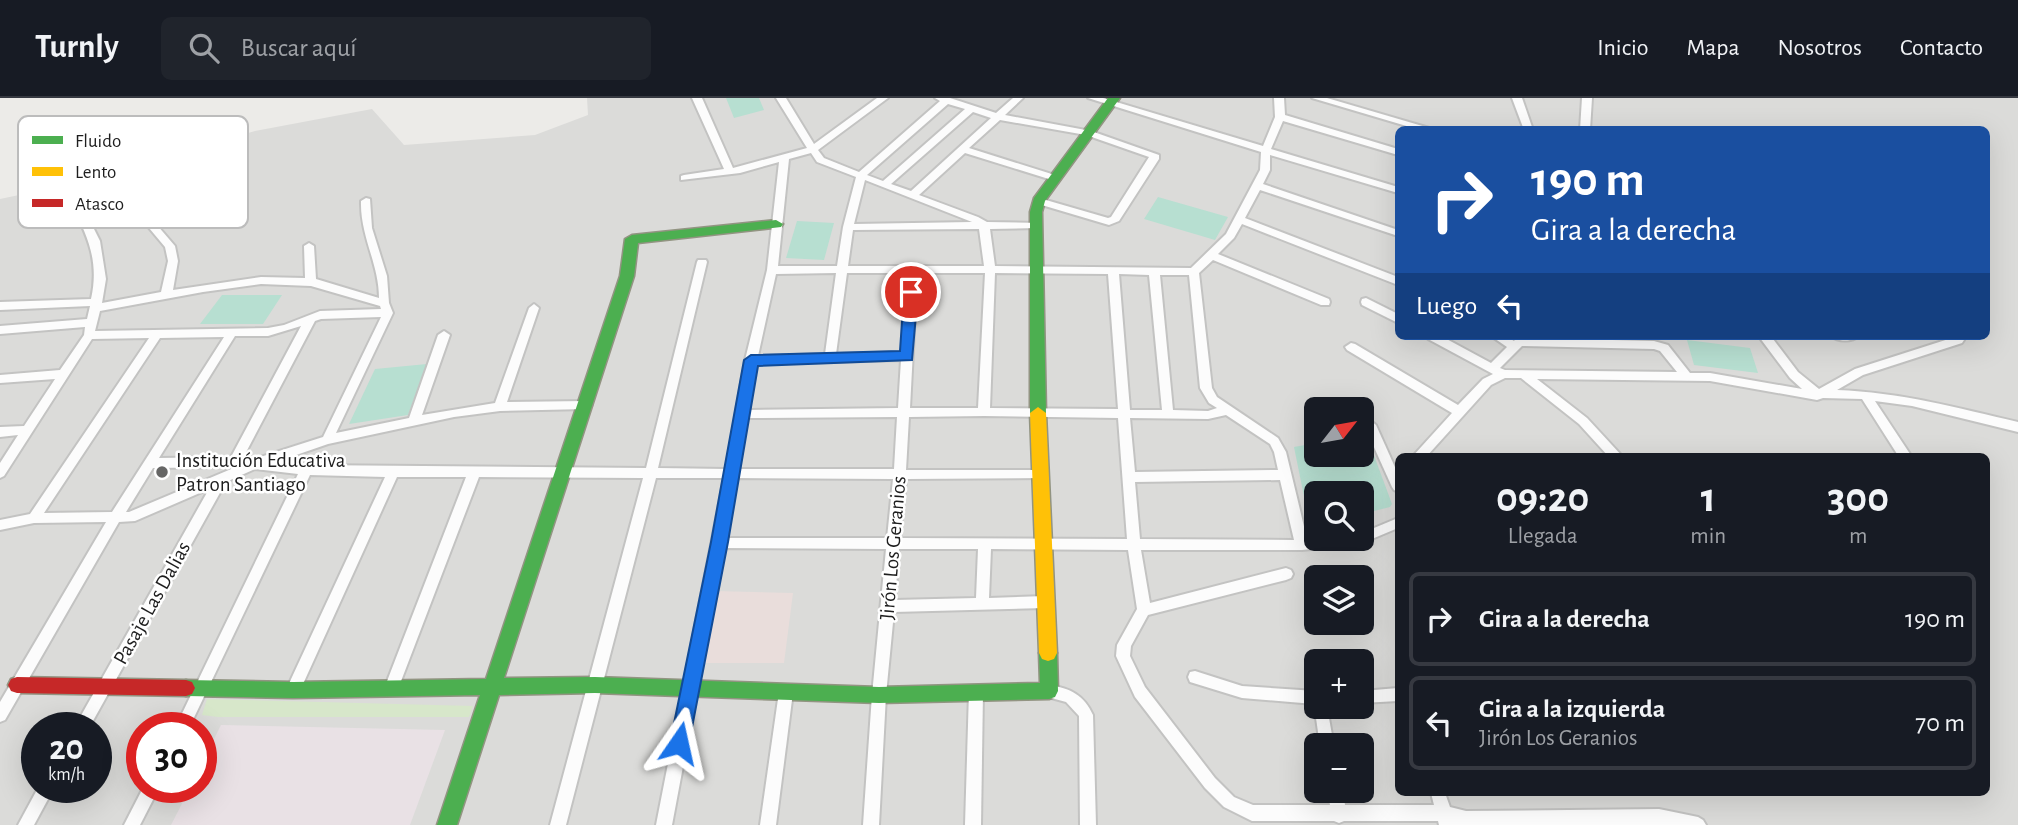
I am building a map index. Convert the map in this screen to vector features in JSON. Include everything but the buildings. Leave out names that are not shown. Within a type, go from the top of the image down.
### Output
[{"type":"street","points":[[697,98],[730,171]]},
{"type":"street","points":[[781,98],[820,160],[984,225]]},
{"type":"street","points":[[684,178],[730,171],[813,149],[883,98]]},
{"type":"street","points":[[912,196],[1018,98]]},
{"type":"street","points":[[1093,98],[1112,100],[1395,189]]},
{"type":"street","points":[[772,270],[1038,269],[1194,272],[1230,236],[1265,170],[1266,149],[1280,117],[1279,98]]},
{"type":"street","points":[[1317,98],[1372,109],[1421,126]]},
{"type":"street","points":[[1517,98],[1528,126]]},
{"type":"street","points":[[1585,126],[1587,98]]},
{"type":"street","points":[[830,357],[848,227],[861,175],[944,99],[999,117],[1088,133],[1154,155],[1115,219],[1102,221],[1038,201]]},
{"type":"street","points":[[1049,691],[1038,413],[1038,201],[1112,100]]},
{"type":"street","points":[[884,185],[972,108]]},
{"type":"street","points":[[1280,117],[1395,151]]},
{"type":"street","points":[[963,149],[1055,178]]},
{"type":"street","points":[[664,825],[751,360],[772,270],[784,158]]},
{"type":"street","points":[[1255,186],[1395,232]]},
{"type":"street","points":[[327,440],[386,308],[386,284],[364,223],[366,201]]},
{"type":"street","points":[[1238,219],[1395,280]]},
{"type":"street","points":[[447,825],[627,276],[632,239],[776,225]]},
{"type":"street","points":[[984,225],[989,270],[985,412]]},
{"type":"street","points":[[848,227],[1037,225]]},
{"type":"street","points":[[0,473],[4,461],[90,329],[101,279],[98,250],[88,228]]},
{"type":"street","points":[[155,228],[170,246],[173,261],[166,296]]},
{"type":"street","points":[[309,246],[311,282]]},
{"type":"street","points":[[1211,255],[1325,302]]},
{"type":"street","points":[[558,825],[651,472],[702,262]]},
{"type":"street","points":[[1113,270],[1134,544],[1144,610],[1124,645],[1123,656],[1140,692],[1210,783],[1229,802],[1252,813],[1445,819],[1659,817],[1698,825]]},
{"type":"street","name":"Jirón Los Geranios","points":[[871,825],[879,695],[900,473],[912,271]]},
{"type":"street","points":[[1154,272],[1168,415]]},
{"type":"street","points":[[719,542],[1303,545],[1280,452],[1274,441],[1213,400],[1206,388],[1194,272]]},
{"type":"street","points":[[0,306],[96,305],[281,281],[311,282],[386,308]]},
{"type":"street","points":[[1366,302],[1395,317]]},
{"type":"street","points":[[0,330],[90,329],[157,334],[232,333],[277,330],[320,315],[386,308]]},
{"type":"street","points":[[500,407],[534,308]]},
{"type":"street","points":[[235,462],[311,318]]},
{"type":"street","points":[[0,715],[115,519],[232,333]]},
{"type":"street","points":[[34,518],[157,334]]},
{"type":"street","points":[[414,422],[444,335]]},
{"type":"street","points":[[1440,340],[1498,371],[1710,377],[1817,396],[1865,396],[1912,402],[2018,427]]},
{"type":"street","points":[[1766,340],[1794,375],[1817,396]]},
{"type":"street","points":[[1817,396],[1859,372],[1958,340]]},
{"type":"street","points":[[1422,453],[1498,371],[1519,341],[1654,345],[1664,348],[1686,376]]},
{"type":"street","points":[[1351,347],[1460,412]]},
{"type":"street","points":[[751,360],[906,356]]},
{"type":"street","points":[[1522,373],[1583,421],[1613,453]]},
{"type":"street","points":[[0,379],[63,374]]},
{"type":"street","points":[[1865,396],[1903,453]]},
{"type":"street","points":[[0,525],[34,518],[130,517],[255,464],[327,440],[500,407],[586,405]]},
{"type":"street","points":[[742,414],[985,412],[1208,415],[1227,410]]},
{"type":"street","points":[[0,432],[26,430]]},
{"type":"street","points":[[1374,433],[1395,477]]},
{"type":"street","points":[[151,463],[235,462],[306,470],[393,472],[1041,475]]},
{"type":"street","points":[[190,712],[306,470]]},
{"type":"street","points":[[293,690],[393,472]]},
{"type":"street","points":[[391,689],[474,473]]},
{"type":"street","points":[[1128,477],[1286,475]]},
{"type":"street","name":"Pasaje Las Dalias","points":[[90,712],[222,477]]},
{"type":"street","points":[[1374,533],[1395,524]]},
{"type":"street","points":[[982,603],[985,544]]},
{"type":"street","points":[[1144,610],[1286,574]]},
{"type":"street","points":[[887,606],[1045,603]]},
{"type":"street","points":[[1195,677],[1242,692],[1304,697]]},
{"type":"street","points":[[17,685],[293,690],[595,685],[879,695],[1049,691],[1069,694],[1079,702],[1086,715],[1088,825]]},
{"type":"street","points":[[768,825],[786,692]]},
{"type":"street","points":[[973,825],[976,692]]},
{"type":"street","points":[[1374,696],[1395,695]]},
{"type":"street","points":[[1439,796],[1445,819]]},
{"type":"street","points":[[26,825],[38,803]]},
{"type":"street","points":[[132,825],[143,803]]},
{"type":"street","points":[[1337,803],[1339,815]]},
{"type":"shaded area","points":[[587,98],[2018,98],[2018,825],[0,825],[0,199],[18,195],[18,228],[248,228],[248,133],[372,109],[404,145],[535,135],[588,115]]},
{"type":"shaded area","points":[[714,591],[793,593],[784,663],[701,663]]},
{"type":"shaded area","points":[[221,725],[445,730],[410,825],[171,825],[182,803],[217,803],[217,733]]},
{"type":"green space","points":[[726,98],[759,98],[764,110],[734,118]]},
{"type":"green space","points":[[1158,197],[1228,217],[1215,240],[1144,219]]},
{"type":"green space","points":[[797,221],[834,223],[824,260],[786,258]]},
{"type":"green space","points":[[222,295],[282,295],[263,324],[200,324]]},
{"type":"green space","points":[[1687,340],[1750,348],[1758,373],[1694,365]]},
{"type":"green space","points":[[427,364],[408,415],[349,424],[375,369]]},
{"type":"green space","points":[[1304,445],[1304,467],[1374,467],[1374,456],[1392,504],[1374,511],[1374,481],[1304,481],[1304,496],[1294,447]]},
{"type":"green space","points":[[207,699],[473,706],[469,717],[218,717],[217,712],[203,712]]},
{"type":"traffic: fast","points":[[1038,413],[1036,212],[1039,201],[1114,98]]},
{"type":"traffic: fast","points":[[447,825],[627,276],[632,239],[776,224]]},
{"type":"traffic: fast","points":[[186,688],[293,690],[595,685],[879,695],[1049,691],[1048,653]]},
{"type":"traffic: slow","points":[[1038,413],[1048,653]]},
{"type":"traffic: jam","points":[[17,685],[186,688]]},
{"type":"place","name":"Institución Educativa Patron Santiago","points":[[162,472]]},
{"type":"route","points":[[679,743],[719,542],[751,360],[906,356],[911,292]]}]
